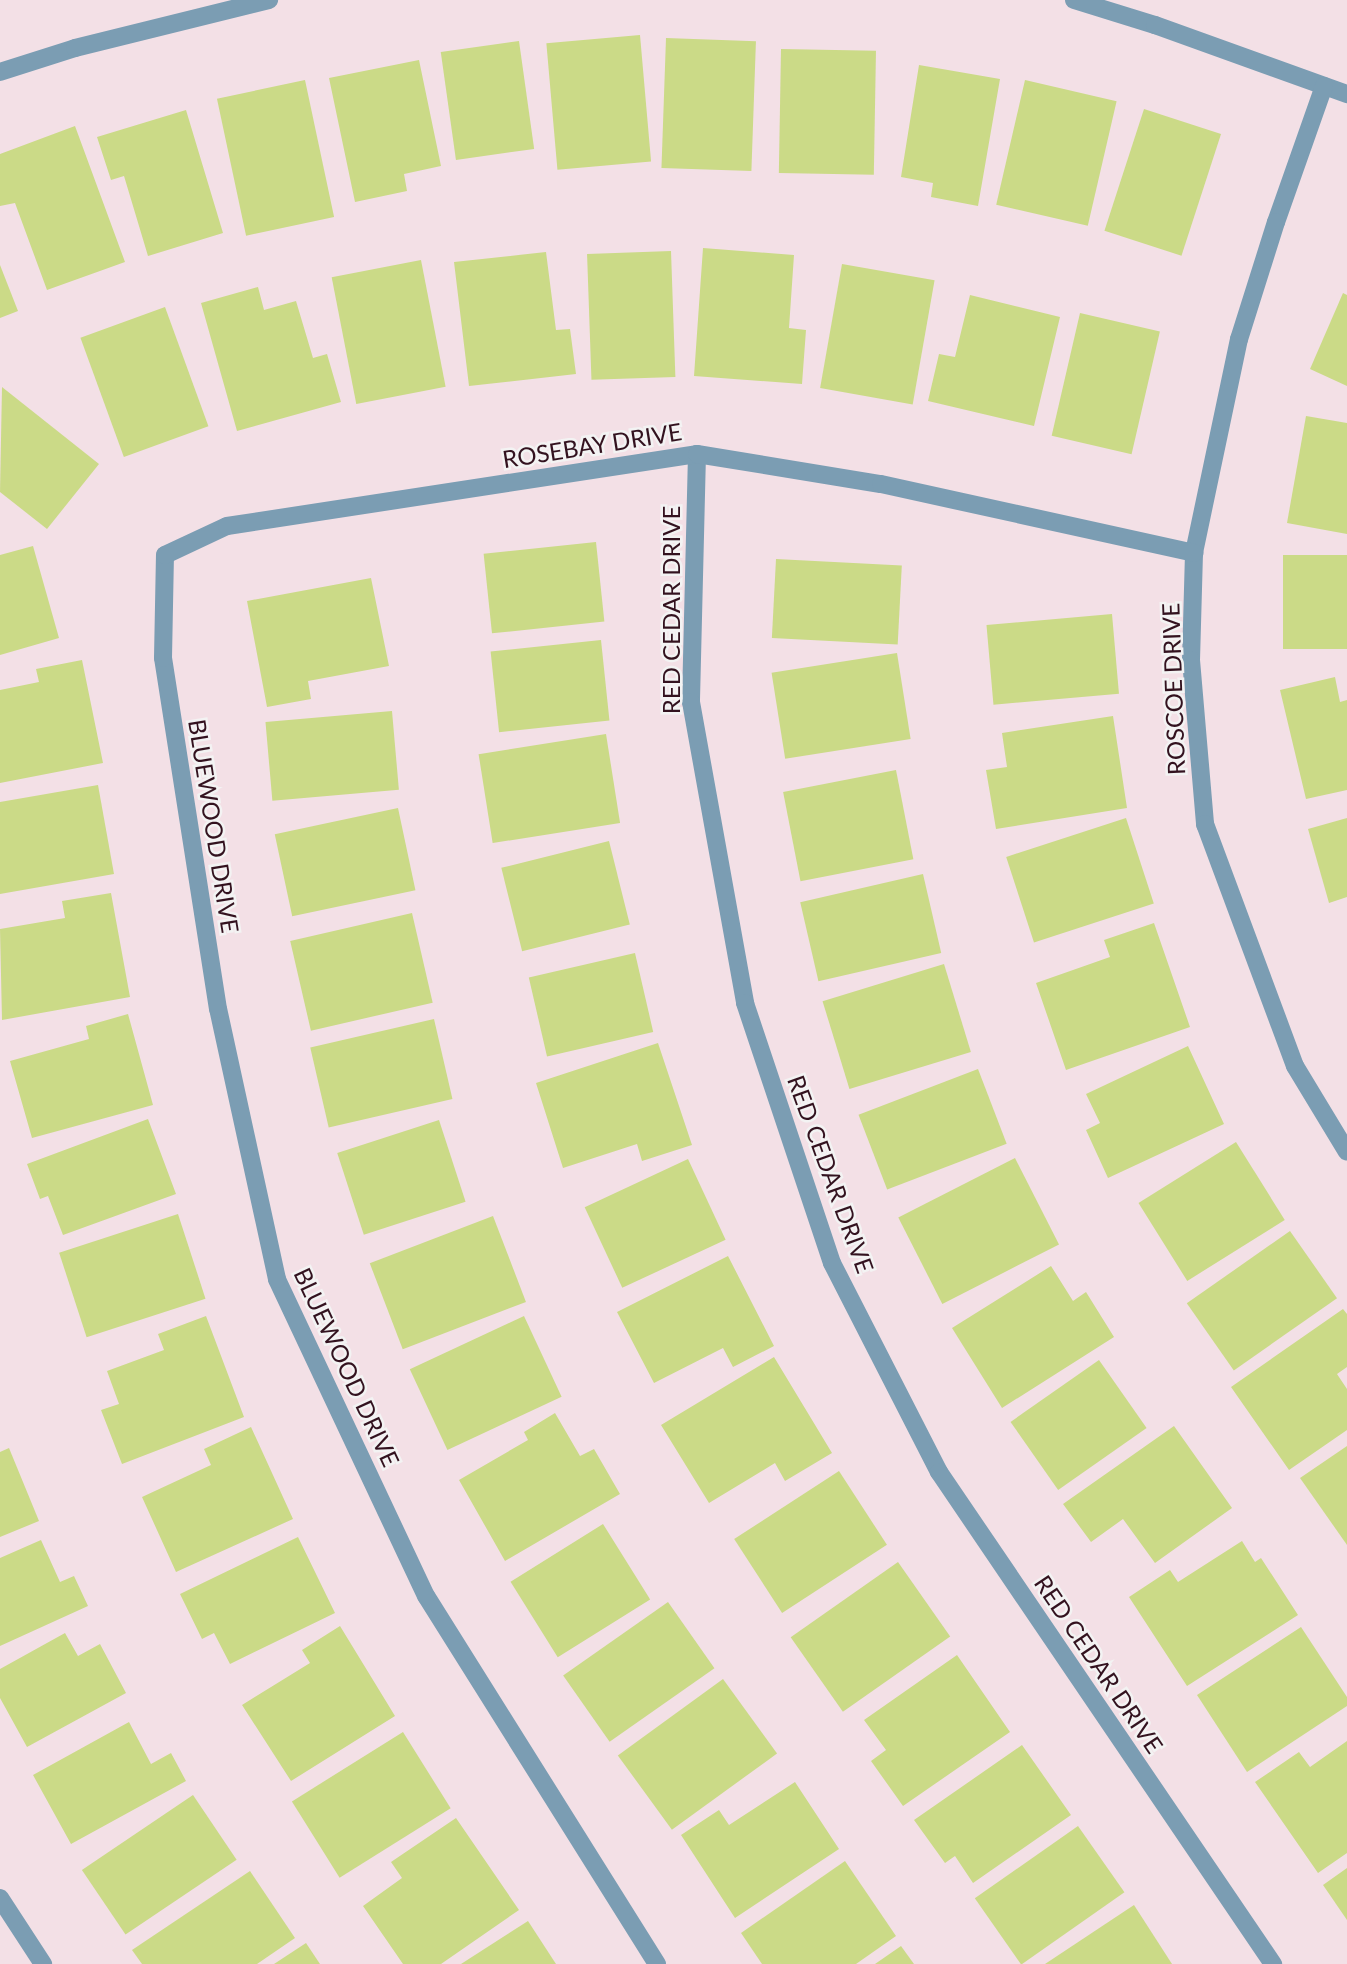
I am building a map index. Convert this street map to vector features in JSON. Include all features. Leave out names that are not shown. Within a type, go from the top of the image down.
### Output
[{"type":"street","points":[[0,72],[75,48],[269,0]]},
{"type":"street","points":[[1074,0],[1156,25],[1347,94]]},
{"type":"street","name":"ROSCOE DRIVE","points":[[1324,86],[1276,222],[1239,339],[1194,552],[1191,660],[1205,824],[1295,1066],[1347,1152]]},
{"type":"street","name":"ROSEBAY DRIVE","points":[[165,555],[228,526],[697,454],[881,484],[1194,552]]},
{"type":"street","name":"RED CEDAR DRIVE","points":[[697,454],[691,702],[745,1003],[832,1263],[939,1472],[1273,1964]]},
{"type":"street","name":"BLUEWOOD DRIVE","points":[[165,555],[165,671],[218,1009],[277,1279],[426,1597],[657,1964]]},
{"type":"street","points":[[0,1898],[43,1964]]},
{"type":"building","points":[[640,35],[651,162],[557,170],[546,43]]},
{"type":"building","points":[[666,38],[756,41],[751,171],[661,168]]},
{"type":"building","points":[[519,41],[534,149],[456,160],[441,52]]},
{"type":"building","points":[[781,49],[876,51],[874,175],[779,173]]},
{"type":"building","points":[[419,60],[441,166],[404,174],[407,191],[355,202],[329,78]]},
{"type":"building","points":[[919,65],[1000,79],[978,206],[931,197],[933,183],[901,177]]},
{"type":"building","points":[[305,80],[334,217],[246,236],[217,99]]},
{"type":"building","points":[[1025,80],[1117,101],[1088,226],[996,205]]},
{"type":"building","points":[[1144,109],[1221,134],[1181,256],[1104,231]]},
{"type":"building","points":[[186,110],[223,233],[148,256],[124,176],[111,180],[97,137]]},
{"type":"building","points":[[75,126],[125,262],[47,290],[15,203],[0,206],[0,154]]},
{"type":"building","points":[[703,248],[794,255],[789,328],[806,330],[802,384],[694,376]]},
{"type":"building","points":[[671,251],[675,377],[591,380],[587,254]]},
{"type":"building","points":[[546,252],[556,330],[570,329],[576,374],[469,386],[454,262]]},
{"type":"building","points":[[421,260],[446,387],[356,404],[332,277]]},
{"type":"building","points":[[842,264],[935,280],[913,404],[820,388]]},
{"type":"building","points":[[0,265],[18,311],[0,318]]},
{"type":"building","points":[[258,287],[264,310],[296,301],[313,358],[327,354],[341,402],[237,431],[201,303]]},
{"type":"building","points":[[1343,293],[1347,295],[1347,386],[1310,369]]},
{"type":"building","points":[[970,295],[1060,317],[1034,426],[928,401],[939,354],[955,357]]},
{"type":"building","points":[[165,307],[208,426],[124,457],[80,338]]},
{"type":"building","points":[[1080,313],[1160,331],[1132,454],[1052,436]]},
{"type":"building","points":[[2,387],[99,464],[47,529],[0,492]]},
{"type":"building","points":[[1306,416],[1347,423],[1347,534],[1287,523]]},
{"type":"building","points":[[596,542],[604,622],[492,633],[484,554]]},
{"type":"building","points":[[33,546],[59,638],[0,655],[0,555]]},
{"type":"building","points":[[1283,555],[1347,555],[1347,649],[1283,649]]},
{"type":"building","points":[[776,559],[902,566],[898,644],[772,638]]},
{"type":"building","points":[[371,578],[389,666],[308,681],[311,699],[267,707],[247,601]]},
{"type":"building","points":[[1112,614],[1119,694],[993,705],[986,625]]},
{"type":"building","points":[[601,640],[609,721],[499,732],[491,652]]},
{"type":"building","points":[[897,653],[911,739],[785,759],[772,673]]},
{"type":"building","points":[[82,660],[103,763],[0,783],[0,690],[39,682],[36,669]]},
{"type":"building","points":[[1335,677],[1340,702],[1347,700],[1347,790],[1306,799],[1280,690]]},
{"type":"building","points":[[392,711],[399,790],[272,801],[265,722]]},
{"type":"building","points":[[1113,716],[1127,808],[996,829],[986,770],[1007,767],[1002,733]]},
{"type":"building","points":[[606,734],[620,823],[493,843],[479,754]]},
{"type":"building","points":[[896,770],[913,859],[800,881],[783,792]]},
{"type":"building","points":[[98,785],[114,874],[0,894],[0,802]]},
{"type":"building","points":[[398,808],[415,890],[292,916],[275,834]]},
{"type":"building","points":[[1126,818],[1154,904],[1034,943],[1006,857]]},
{"type":"building","points":[[1347,818],[1347,897],[1329,903],[1308,829]]},
{"type":"building","points":[[609,841],[630,924],[522,951],[501,868]]},
{"type":"building","points":[[923,874],[941,953],[818,981],[800,902]]},
{"type":"building","points":[[111,893],[130,997],[2,1020],[0,929],[65,918],[62,901]]},
{"type":"building","points":[[412,913],[433,1003],[311,1031],[290,941]]},
{"type":"building","points":[[1154,923],[1190,1027],[1066,1070],[1036,983],[1110,957],[1104,940]]},
{"type":"building","points":[[635,953],[653,1032],[547,1056],[529,978]]},
{"type":"building","points":[[944,964],[971,1052],[849,1089],[823,1001]]},
{"type":"building","points":[[128,1014],[153,1105],[32,1138],[10,1061],[89,1039],[86,1026]]},
{"type":"building","points":[[434,1019],[452,1099],[329,1127],[310,1048]]},
{"type":"building","points":[[658,1043],[692,1145],[642,1161],[637,1144],[563,1168],[536,1083]]},
{"type":"building","points":[[1188,1046],[1224,1124],[1108,1178],[1086,1130],[1100,1123],[1086,1094]]},
{"type":"building","points":[[978,1069],[1007,1144],[887,1190],[859,1115]]},
{"type":"building","points":[[148,1119],[176,1194],[63,1235],[48,1196],[40,1199],[27,1164]]},
{"type":"building","points":[[439,1120],[466,1202],[364,1235],[337,1153]]},
{"type":"building","points":[[1236,1142],[1285,1220],[1187,1281],[1138,1203]]},
{"type":"building","points":[[1015,1158],[1059,1244],[942,1304],[898,1217]]},
{"type":"building","points":[[688,1159],[726,1240],[622,1288],[585,1207]]},
{"type":"building","points":[[178,1214],[206,1299],[87,1337],[59,1253]]},
{"type":"building","points":[[493,1216],[526,1302],[403,1349],[370,1263]]},
{"type":"building","points":[[1290,1231],[1337,1298],[1234,1370],[1187,1303]]},
{"type":"building","points":[[728,1256],[774,1346],[733,1367],[723,1348],[654,1383],[617,1312]]},
{"type":"building","points":[[1051,1266],[1073,1301],[1086,1292],[1114,1337],[1002,1408],[952,1328]]},
{"type":"building","points":[[1343,1309],[1347,1314],[1347,1367],[1337,1374],[1347,1389],[1347,1430],[1289,1470],[1231,1387]]},
{"type":"building","points":[[206,1316],[244,1417],[122,1464],[101,1410],[119,1404],[107,1371],[164,1350],[158,1334]]},
{"type":"building","points":[[524,1316],[562,1397],[447,1450],[410,1369]]},
{"type":"building","points":[[774,1357],[832,1453],[785,1481],[775,1463],[709,1503],[661,1425]]},
{"type":"building","points":[[1099,1360],[1147,1428],[1058,1490],[1011,1422]]},
{"type":"building","points":[[555,1413],[580,1456],[594,1449],[620,1494],[505,1561],[459,1480],[528,1440],[524,1432]]},
{"type":"building","points":[[1174,1426],[1232,1508],[1155,1563],[1123,1519],[1091,1542],[1063,1504]]},
{"type":"building","points":[[251,1427],[293,1519],[176,1572],[142,1497],[211,1465],[204,1449]]},
{"type":"building","points":[[1347,1446],[1347,1545],[1300,1478]]},
{"type":"building","points":[[9,1448],[39,1521],[0,1537],[0,1452]]},
{"type":"building","points":[[839,1471],[887,1545],[782,1613],[734,1539]]},
{"type":"building","points":[[603,1524],[650,1599],[558,1657],[511,1582]]},
{"type":"building","points":[[298,1537],[335,1613],[230,1664],[214,1633],[202,1639],[180,1594]]},
{"type":"building","points":[[41,1540],[60,1582],[74,1576],[88,1606],[0,1646],[0,1558]]},
{"type":"building","points":[[1242,1541],[1255,1562],[1261,1558],[1298,1615],[1187,1686],[1129,1597],[1170,1570],[1178,1582]]},
{"type":"building","points":[[898,1562],[950,1637],[843,1712],[791,1637]]},
{"type":"building","points":[[668,1602],[714,1668],[610,1742],[563,1675]]},
{"type":"building","points":[[340,1626],[395,1716],[291,1781],[242,1705],[310,1663],[302,1650]]},
{"type":"building","points":[[1301,1627],[1347,1697],[1347,1706],[1247,1772],[1197,1695]]},
{"type":"building","points":[[65,1633],[78,1656],[100,1644],[126,1693],[27,1747],[0,1698],[0,1669]]},
{"type":"building","points":[[957,1655],[1010,1732],[903,1806],[871,1761],[886,1750],[864,1720]]},
{"type":"building","points":[[723,1679],[777,1753],[672,1830],[618,1755]]},
{"type":"building","points":[[129,1722],[151,1764],[171,1753],[186,1781],[71,1844],[33,1775]]},
{"type":"building","points":[[403,1732],[451,1808],[340,1878],[292,1801]]},
{"type":"building","points":[[1347,1741],[1347,1853],[1318,1873],[1255,1782],[1299,1752],[1310,1767]]},
{"type":"building","points":[[1022,1745],[1071,1815],[973,1883],[955,1856],[945,1863],[914,1820]]},
{"type":"building","points":[[795,1782],[839,1849],[735,1918],[681,1835],[719,1810],[729,1825]]},
{"type":"building","points":[[193,1795],[237,1860],[126,1935],[82,1870]]},
{"type":"building","points":[[456,1818],[519,1910],[441,1964],[403,1964],[363,1906],[402,1878],[391,1862]]},
{"type":"building","points":[[1078,1826],[1124,1892],[1022,1964],[975,1898]]},
{"type":"building","points":[[845,1861],[896,1936],[856,1964],[762,1964],[741,1933]]},
{"type":"building","points":[[1347,1868],[1347,1920],[1323,1885]]},
{"type":"building","points":[[250,1871],[295,1938],[257,1964],[142,1964],[132,1950]]},
{"type":"building","points":[[1134,1905],[1172,1964],[1045,1964]]},
{"type":"building","points":[[528,1921],[556,1964],[461,1964]]},
{"type":"building","points":[[306,1943],[320,1964],[274,1964]]},
{"type":"building","points":[[901,1946],[914,1964],[875,1964]]}]
